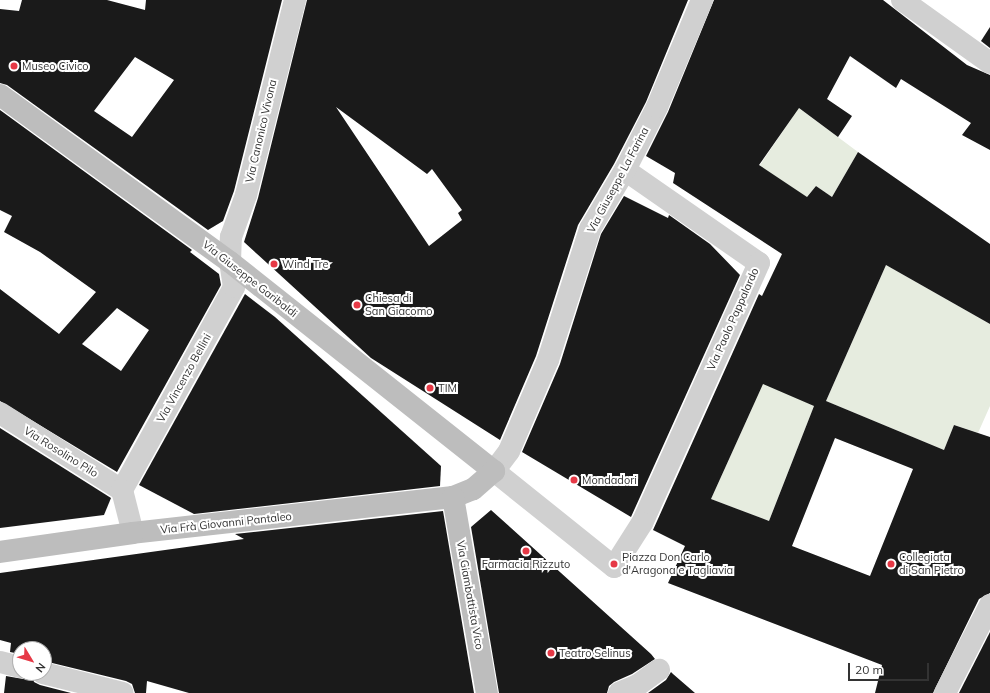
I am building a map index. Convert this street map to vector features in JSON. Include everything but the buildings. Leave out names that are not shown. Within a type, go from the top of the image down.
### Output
[{"type":"main road","name":"Via Giuseppe Garibaldi","points":[[0,95],[230,262],[494,471]]},
{"type":"main road","name":"Via Frà Giovanni Pantaleo","points":[[0,552],[133,533],[453,497],[473,489],[494,471]]},
{"type":"main road","name":"Via Giambattista Vico","points":[[453,497],[487,693]]},
{"type":"street","name":"Via Canonico Vivona","points":[[230,262],[231,238],[246,195],[295,0]]},
{"type":"street","name":"Via Giuseppe La Farina","points":[[494,471],[509,451],[548,360],[590,229],[626,170],[657,107],[702,0]]},
{"type":"street","points":[[902,0],[990,63]]},
{"type":"street","name":"Via Paolo Pappalardo","points":[[494,471],[614,567],[642,523],[759,263],[626,170]]},
{"type":"street","name":"Via Vincenzo Bellini","points":[[122,490],[234,287],[230,262]]},
{"type":"street","name":"Via Rosolino Pilo","points":[[0,413],[122,490]]},
{"type":"street","points":[[122,490],[133,533]]},
{"type":"street","points":[[945,693],[990,606]]},
{"type":"street","points":[[0,662],[12,665]]},
{"type":"street","points":[[619,693],[638,685],[659,670]]},
{"type":"street","points":[[52,675],[123,693]]},
{"type":"shaded area","points":[[783,96],[858,152],[832,197],[816,186],[805,199],[758,168],[792,118]]},
{"type":"shaded area","points":[[886,265],[990,324],[990,406],[978,433],[954,425],[944,450],[826,401]]},
{"type":"shaded area","points":[[744,371],[814,406],[769,521],[711,499],[753,406],[732,395]]},
{"type":"place","name":"Museo Civico","points":[[14,66]]},
{"type":"place","name":"Wind Tre","points":[[274,264]]},
{"type":"place","name":"Chiesa di San Giacomo","points":[[357,305]]},
{"type":"place","name":"TIM","points":[[430,388]]},
{"type":"place","name":"Mondadori","points":[[574,480]]},
{"type":"place","name":"Farmacia Rizzuto","points":[[526,551]]},
{"type":"place","name":"Piazza Don Carlo d'Aragona e Tagliavia","points":[[614,564]]},
{"type":"place","name":"Collegiata di San Pietro","points":[[891,564]]},
{"type":"place","name":"Teatro Selinus","points":[[551,653]]}]
